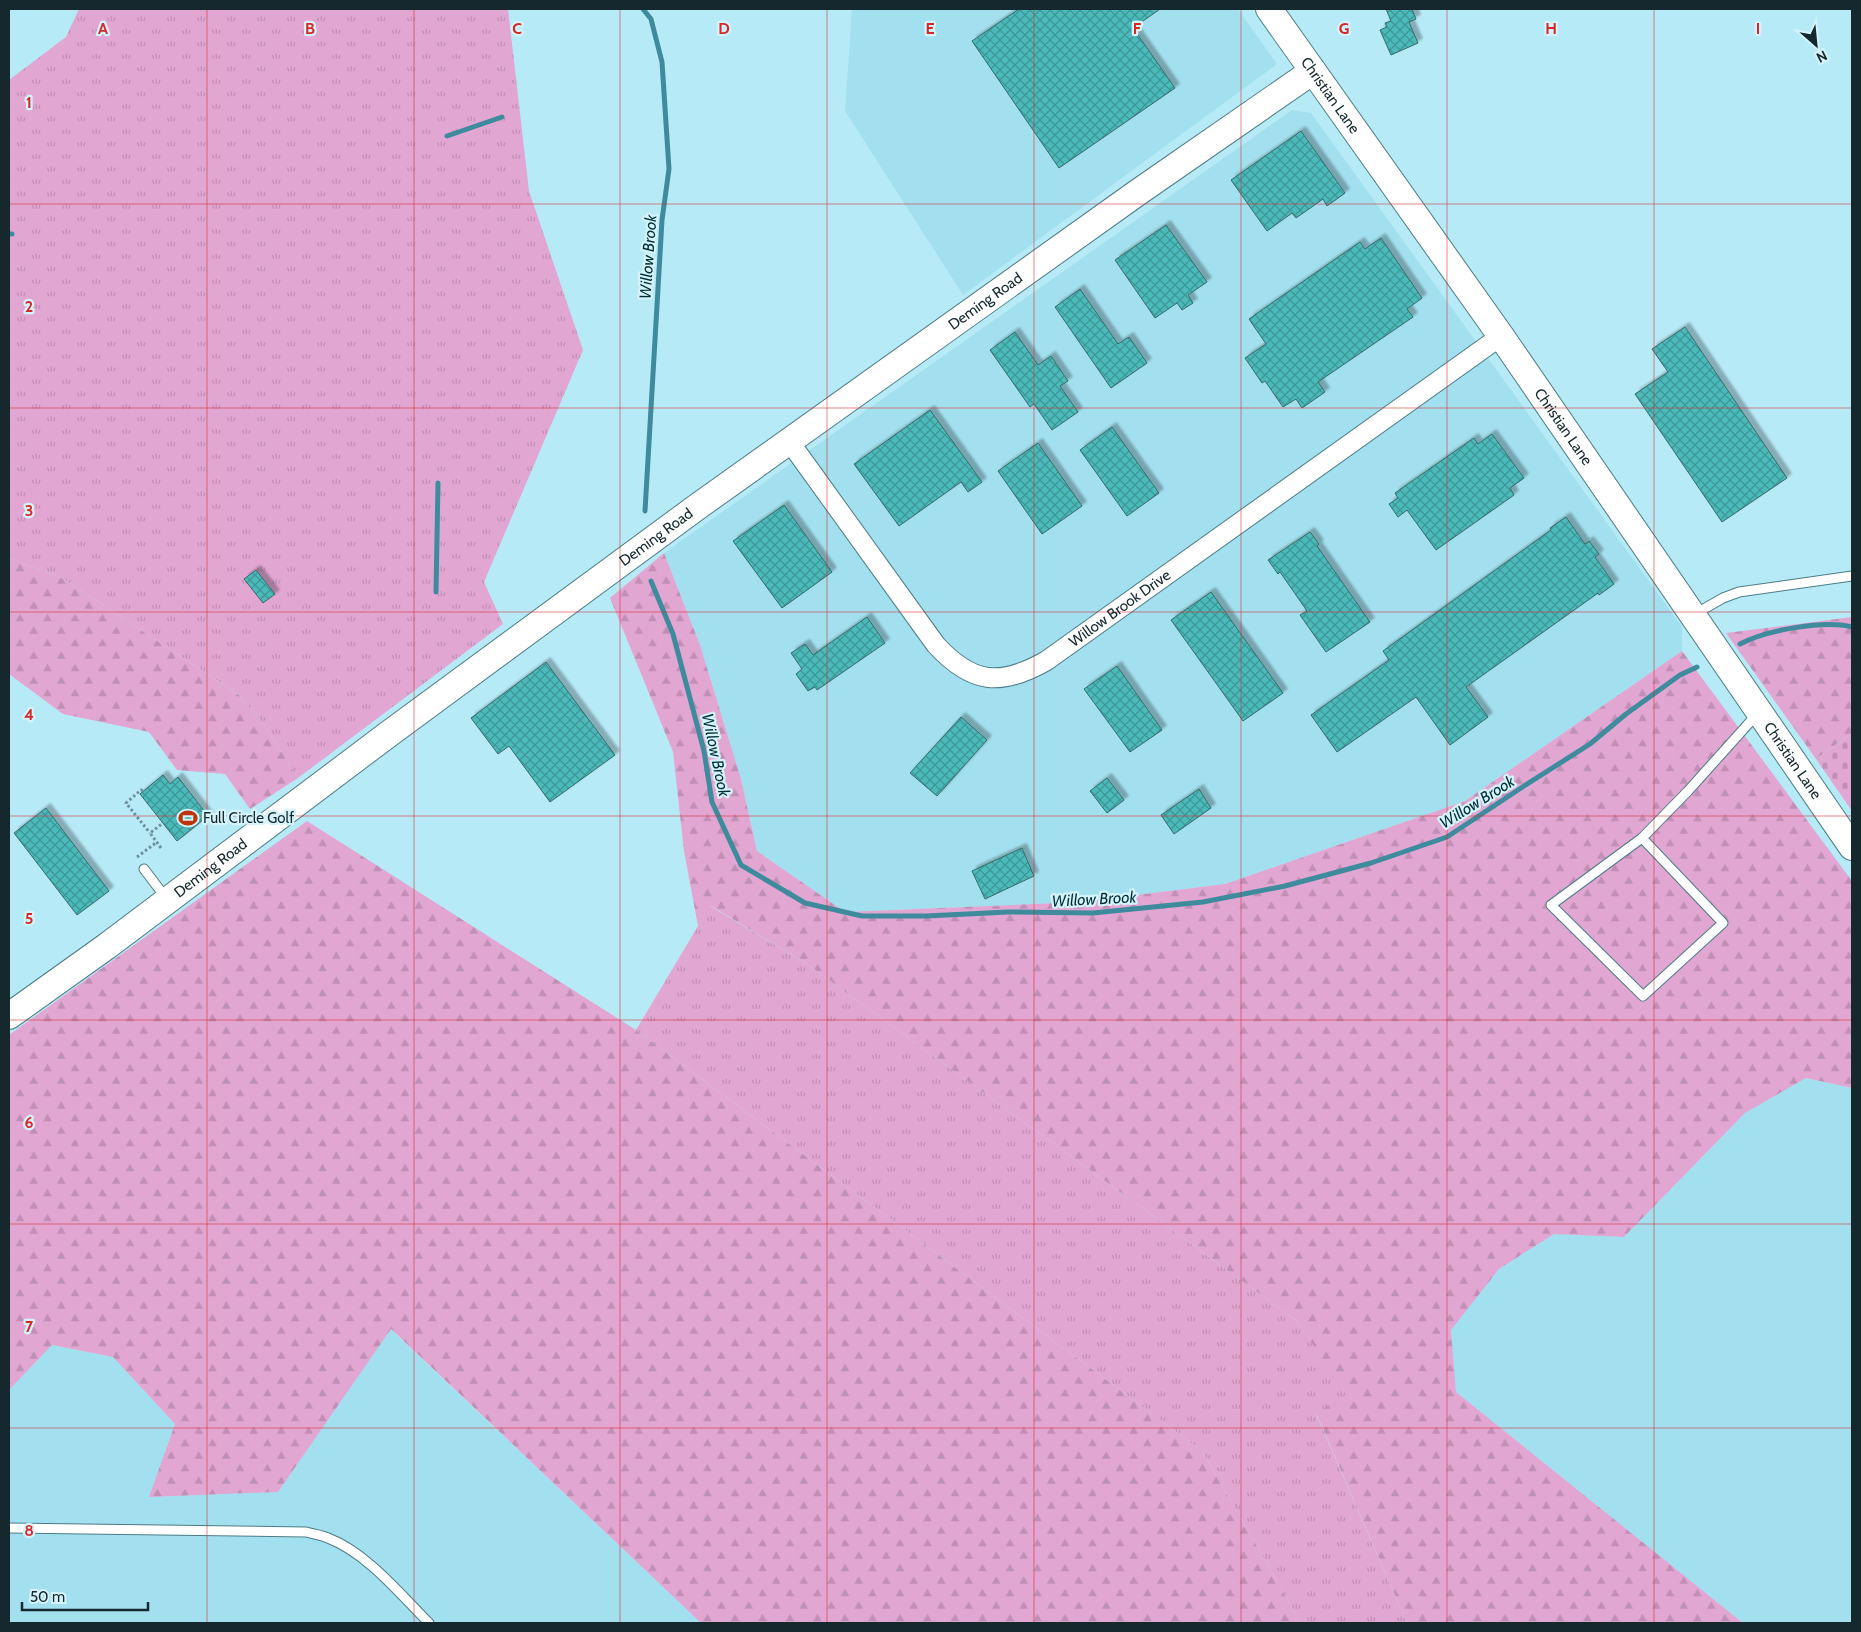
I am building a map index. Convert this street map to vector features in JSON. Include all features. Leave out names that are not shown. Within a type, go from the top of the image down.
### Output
[{"type":"street","name":"Christian Lane","points":[[1270,9],[1501,336],[1852,847]]},
{"type":"street","name":"Deming Road","points":[[9,1016],[167,901],[398,727],[789,441],[1137,193],[1313,71]]},
{"type":"street","name":"Willow Brook Drive","points":[[789,441],[936,645],[950,660],[965,671],[985,678],[1008,677],[1026,672],[1046,661],[1501,336]]},
{"type":"lane","points":[[1693,615],[1723,598],[1739,592],[1852,576]]},
{"type":"lane","points":[[1642,838],[1723,923],[1643,996],[1551,905],[1642,838],[1688,791],[1759,711]]},
{"type":"lane","points":[[144,869],[167,901]]},
{"type":"lane","points":[[9,1528],[306,1532],[328,1538],[352,1549],[374,1568],[429,1623]]},
{"type":"path","points":[[143,791],[141,790],[126,803],[161,848]]},
{"type":"path","points":[[150,833],[163,823]]},
{"type":"path","points":[[134,859],[157,842]]},
{"type":"shaded area","points":[[852,9],[1238,9],[1277,64],[963,295],[845,111]]},
{"type":"shaded area","points":[[1292,110],[1311,113],[1682,627],[1682,651],[1465,801],[1225,884],[1080,902],[845,912],[757,851],[741,779],[700,645],[664,553]]},
{"type":"shaded area","points":[[1806,1078],[1852,1088],[1852,1623],[1743,1623],[1456,1392],[1451,1329],[1499,1269],[1554,1233],[1624,1237],[1745,1113]]},
{"type":"shaded area","points":[[390,1329],[701,1623],[9,1623],[9,1390],[52,1345],[113,1357],[175,1424],[150,1497],[278,1492]]},
{"type":"green space","points":[[79,9],[508,9],[529,191],[583,350],[484,582],[503,624],[298,778],[267,729],[239,695],[62,578],[9,558],[9,80],[66,37]]},
{"type":"green space","points":[[664,553],[700,645],[741,779],[757,851],[845,912],[1080,902],[1225,884],[1465,801],[1682,651],[1852,881],[1852,1088],[1806,1078],[1745,1113],[1624,1237],[1554,1234],[1499,1269],[1451,1330],[1456,1392],[1743,1623],[1407,1623],[1316,1413],[1346,1394],[1297,1321],[807,964],[711,906],[698,926],[684,851],[673,752],[610,598]]},
{"type":"green space","points":[[9,558],[62,578],[239,695],[267,729],[298,778],[250,809],[225,774],[177,770],[149,732],[63,714],[9,674]]},
{"type":"green space","points":[[1852,617],[1852,733],[1816,759],[1726,633]]},
{"type":"green space","points":[[1852,733],[1852,811],[1816,759]]},
{"type":"green space","points":[[307,821],[636,1030],[1202,1451],[1301,1623],[701,1623],[391,1329],[278,1492],[149,1497],[175,1424],[113,1357],[52,1345],[9,1390],[9,1035]]},
{"type":"green space","points":[[710,906],[807,964],[1297,1321],[1347,1394],[1316,1414],[1407,1623],[1301,1623],[1202,1451],[636,1030]]},
{"type":"building","points":[[1019,9],[1160,9],[1133,28],[1175,88],[1059,168],[972,41]]},
{"type":"building","points":[[1386,9],[1412,9],[1416,19],[1409,22],[1418,43],[1391,55],[1380,30],[1387,27],[1385,23],[1391,21]]},
{"type":"building","points":[[1301,131],[1345,193],[1327,206],[1323,199],[1296,218],[1292,213],[1267,231],[1231,180]]},
{"type":"building","points":[[1166,225],[1207,282],[1188,295],[1193,303],[1182,310],[1177,303],[1155,318],[1115,260]]},
{"type":"building","points":[[1381,238],[1422,298],[1407,309],[1413,317],[1318,382],[1325,392],[1302,408],[1296,399],[1283,407],[1265,381],[1262,383],[1245,358],[1266,344],[1249,319],[1360,242],[1365,249]]},
{"type":"building","points":[[1080,289],[1118,344],[1129,337],[1147,363],[1111,388],[1055,307]]},
{"type":"building","points":[[1685,327],[1787,478],[1722,522],[1635,394],[1668,372],[1652,349]]},
{"type":"building","points":[[1015,332],[1038,365],[1051,356],[1068,381],[1060,386],[1078,412],[1052,430],[1034,404],[1030,407],[990,350]]},
{"type":"building","points":[[930,410],[982,482],[968,492],[961,482],[899,526],[854,464]]},
{"type":"building","points":[[1112,427],[1159,493],[1127,516],[1080,450]]},
{"type":"building","points":[[1492,434],[1524,478],[1510,488],[1514,495],[1436,550],[1407,510],[1398,517],[1389,504],[1398,498],[1395,493],[1474,438],[1478,444]]},
{"type":"building","points":[[1038,443],[1082,506],[1042,534],[998,471]]},
{"type":"building","points":[[784,505],[832,572],[782,608],[733,541]]},
{"type":"building","points":[[1566,517],[1585,544],[1589,541],[1599,554],[1595,557],[1614,584],[1599,595],[1598,593],[1466,687],[1488,717],[1450,745],[1416,697],[1337,752],[1311,715],[1389,660],[1383,651],[1551,530],[1550,528]]},
{"type":"building","points":[[1310,532],[1319,544],[1317,546],[1370,622],[1326,652],[1300,615],[1307,611],[1280,572],[1278,574],[1268,560]]},
{"type":"building","points":[[256,570],[275,594],[263,603],[244,579]]},
{"type":"building","points":[[1211,592],[1283,693],[1243,721],[1171,620]]},
{"type":"building","points":[[867,617],[885,643],[817,690],[815,687],[808,691],[796,674],[802,669],[791,653],[805,644],[813,655]]},
{"type":"building","points":[[546,662],[615,755],[550,802],[509,746],[498,754],[471,718]]},
{"type":"building","points":[[1117,666],[1162,730],[1130,752],[1084,689]]},
{"type":"building","points":[[961,717],[987,740],[937,796],[910,773]]},
{"type":"building","points":[[163,775],[170,784],[178,777],[208,816],[177,841],[140,794]]},
{"type":"building","points":[[1107,778],[1124,800],[1107,813],[1090,791]]},
{"type":"building","points":[[1199,789],[1211,808],[1174,834],[1161,815]]},
{"type":"building","points":[[46,808],[109,891],[77,915],[14,833]]},
{"type":"building","points":[[1022,848],[1034,876],[985,899],[972,871]]},
{"type":"waterway","name":"Willow Brook","points":[[643,9],[651,19],[662,62],[669,169],[662,220],[645,511]]},
{"type":"waterway","points":[[447,136],[502,117]]},
{"type":"waterway","points":[[436,592],[438,483]]},
{"type":"waterway","name":"Willow Brook","points":[[651,581],[673,634],[704,751],[712,802],[741,865],[805,903],[862,916],[926,916],[1008,912],[1093,913],[1203,902],[1285,886],[1371,863],[1447,837],[1590,744],[1626,714],[1680,675],[1697,667]]},
{"type":"waterway","name":"Willow Brook","points":[[1740,644],[1765,634],[1795,628],[1826,625],[1852,627]]},
{"type":"place","name":"Full Circle Golf","points":[[188,818]]}]
